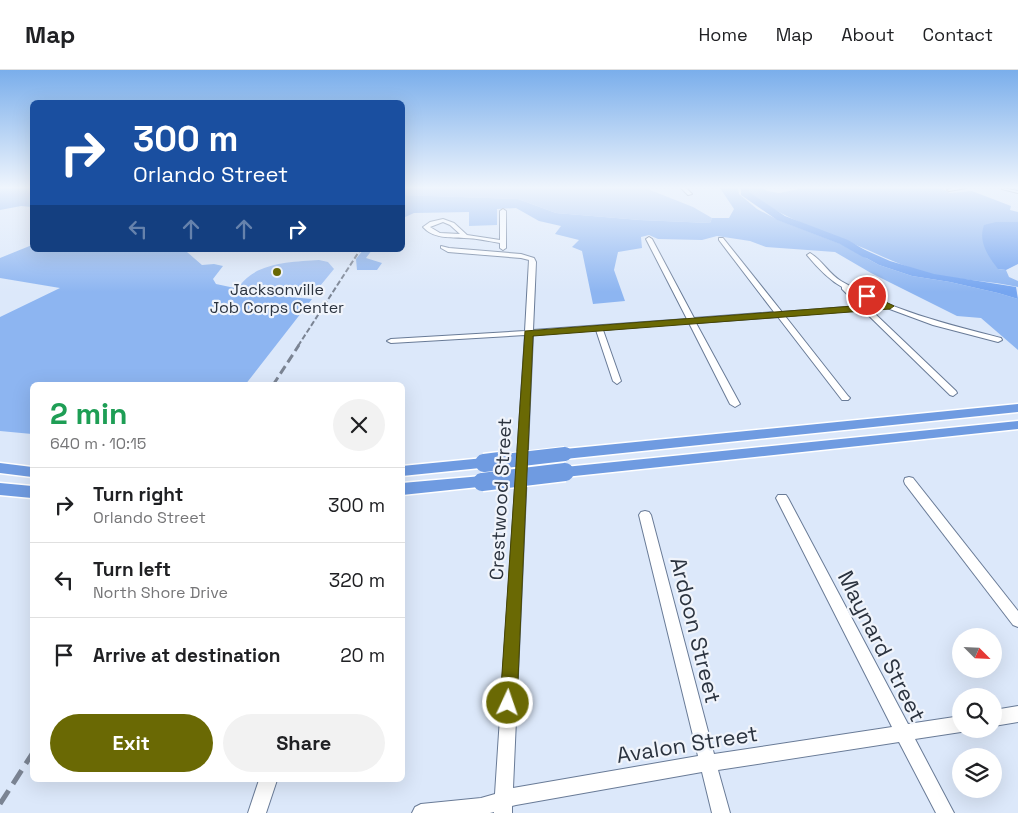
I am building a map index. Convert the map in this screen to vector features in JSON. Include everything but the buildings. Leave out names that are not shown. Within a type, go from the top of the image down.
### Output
[{"type":"highway","points":[[405,470],[1018,408]]},
{"type":"highway","points":[[405,490],[1018,425]]},
{"type":"highway","points":[[0,468],[30,472]]},
{"type":"highway","points":[[0,490],[30,492]]},
{"type":"street","points":[[433,223],[426,227],[430,231],[441,235],[465,236],[503,242]]},
{"type":"street","points":[[452,223],[456,224],[465,236]]},
{"type":"street","points":[[443,247],[448,250],[503,254],[503,223]]},
{"type":"street","points":[[649,239],[690,322],[735,404]]},
{"type":"street","points":[[721,239],[845,398]]},
{"type":"street","name":"Crestwood Street","points":[[503,254],[527,257],[533,262],[503,807]]},
{"type":"street","points":[[810,255],[953,393]]},
{"type":"street","points":[[836,281],[890,306],[944,326],[998,340]]},
{"type":"street","points":[[391,341],[690,322],[890,306]]},
{"type":"street","points":[[599,328],[617,381]]},
{"type":"street","points":[[909,482],[1018,621]]},
{"type":"street","name":"Maynard Street","points":[[782,498],[945,813]]},
{"type":"street","name":"Ardoon Street","points":[[645,515],[721,813]]},
{"type":"street","points":[[1002,717],[1018,714]]},
{"type":"street","name":"Avalon Street","points":[[422,813],[481,807],[503,807],[516,796],[708,763],[952,725]]},
{"type":"street","points":[[257,813],[267,782]]},
{"type":"shaded area","points":[[469,223],[497,223],[497,225],[469,226]]},
{"type":"shaded area","points":[[546,223],[785,223],[841,244],[879,265],[912,276],[950,282],[1018,299],[1018,350],[981,318],[957,316],[871,273],[835,252],[766,247],[750,241],[717,236],[702,240],[658,239],[649,235],[641,237],[642,248],[618,252],[614,270],[625,301],[593,304],[582,251],[572,247],[579,240],[555,234],[561,226]]},
{"type":"shaded area","points":[[801,223],[996,223],[998,269],[1006,270],[1009,277],[1018,281],[1018,287],[926,273],[909,268]]},
{"type":"shaded area","points":[[993,223],[1018,223],[1018,264],[1006,270],[998,269],[983,243],[982,231],[984,225]]},
{"type":"shaded area","points":[[849,243],[890,261],[934,274],[1016,287],[1018,299],[950,282],[912,276],[879,265],[841,244]]},
{"type":"shaded area","points":[[30,246],[30,252],[187,252],[202,265],[214,264],[223,266],[213,279],[216,284],[268,295],[312,299],[247,382],[30,382],[30,434],[0,431],[0,317],[60,288],[0,278],[0,258]]},
{"type":"shaded area","points":[[361,252],[370,252],[366,258],[382,263],[377,270],[357,270],[356,259]]},
{"type":"shaded area","points":[[319,260],[328,262],[334,269],[311,297],[239,287],[246,279],[264,268],[286,263]]},
{"type":"waterway","points":[[793,223],[844,242],[867,255]]},
{"type":"railway","points":[[298,346],[359,252]]},
{"type":"railway","points":[[275,382],[299,345]]},
{"type":"railway","points":[[0,804],[30,757]]},
{"type":"place","name":"Jacksonville Job Corps Center","points":[[277,272]]},
{"type":"route","points":[[508,703],[524,441],[528,333],[890,306],[867,296]]}]
